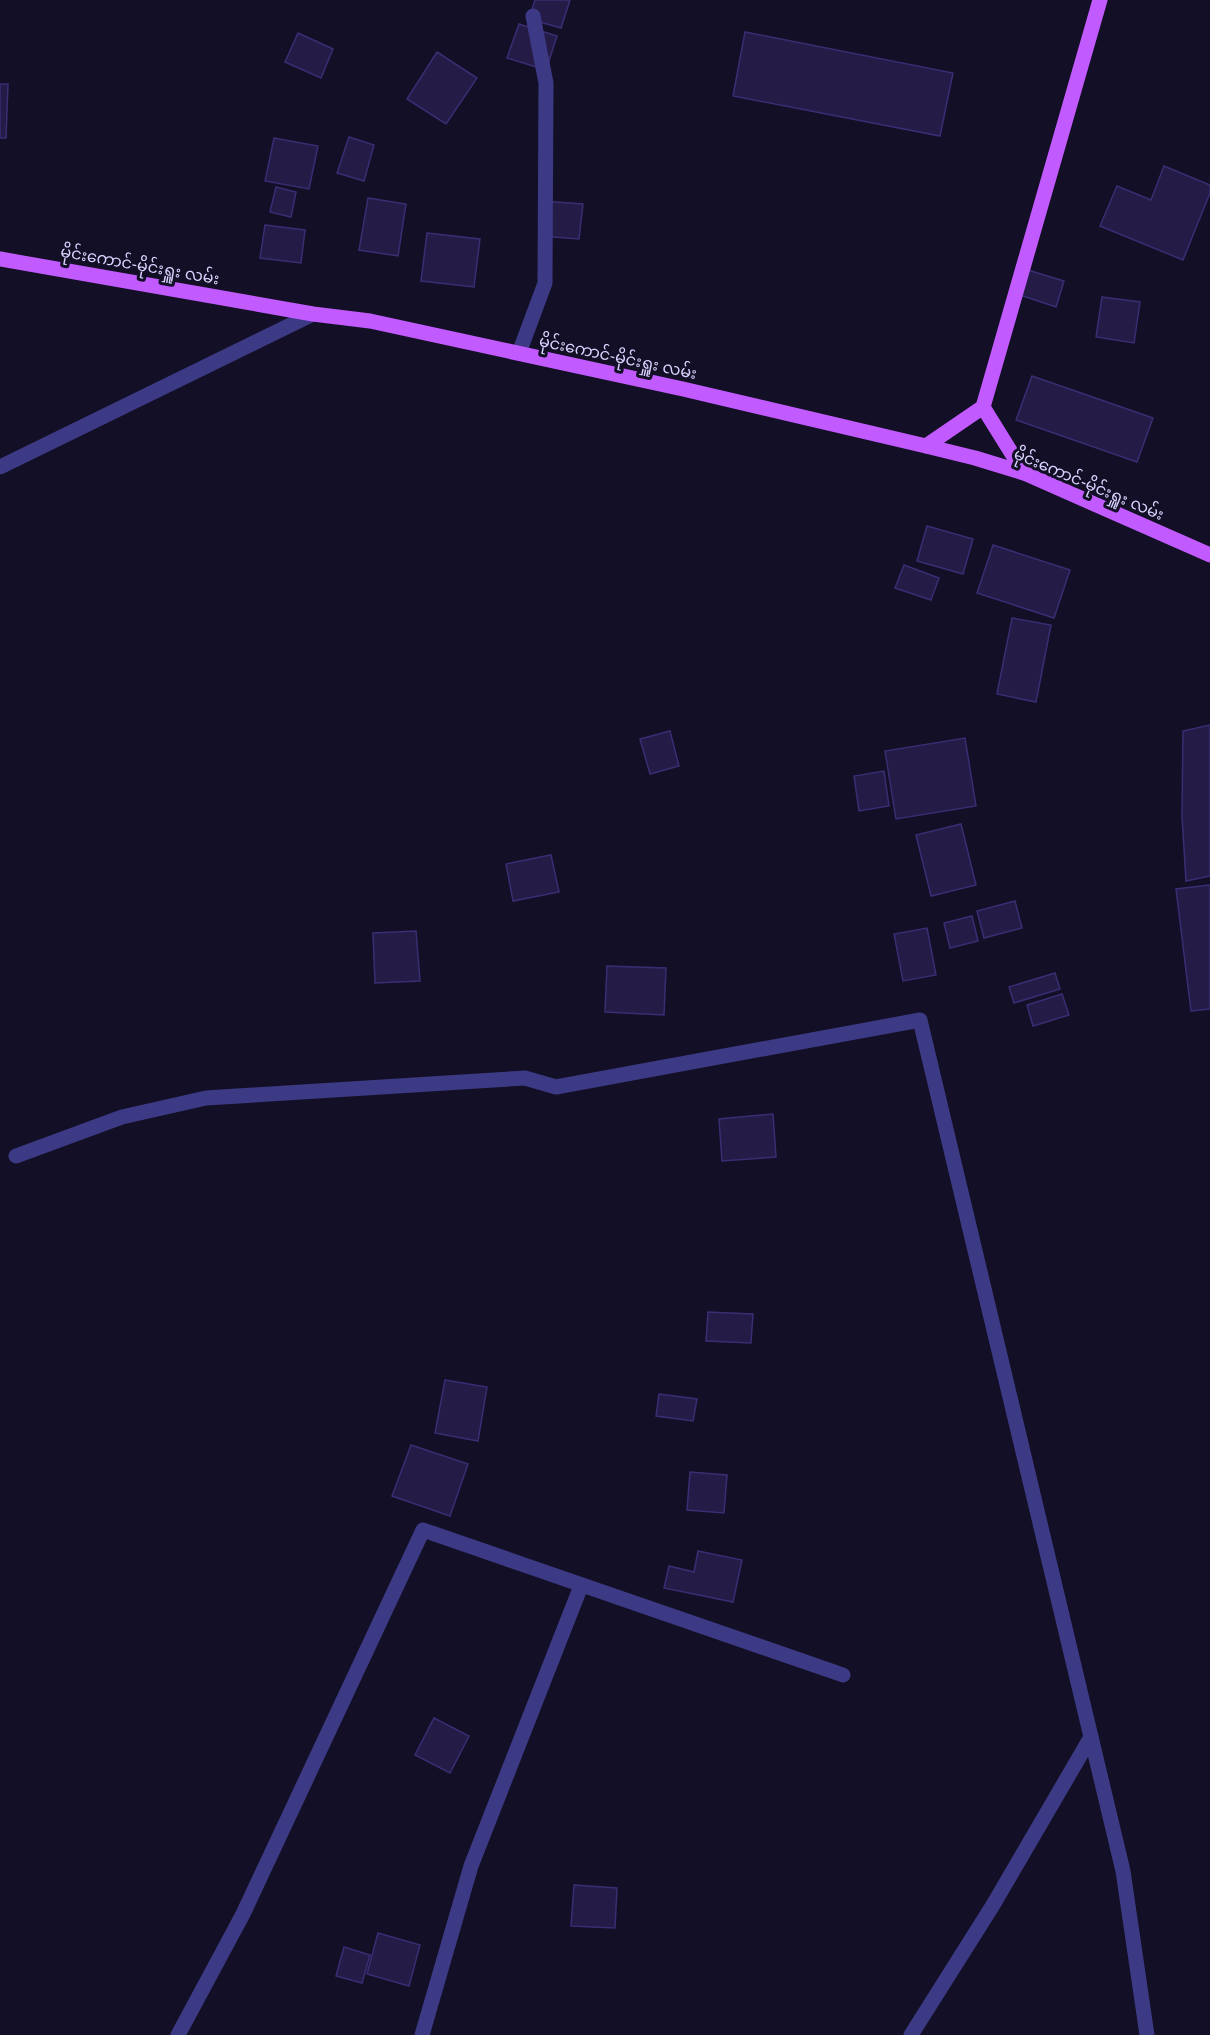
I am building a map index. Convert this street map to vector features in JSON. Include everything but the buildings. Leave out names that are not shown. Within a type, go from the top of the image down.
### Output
[{"type":"main road","points":[[926,446],[983,407],[1100,0]]},
{"type":"main road","name":"မိုင်းကောင်-မိုင်းရှူး လမ်း","points":[[0,259],[313,314],[370,321],[926,446],[1024,473],[1210,555]]},
{"type":"main road","points":[[983,407],[1024,473]]},
{"type":"street","points":[[519,353],[545,283],[546,83],[533,16]]},
{"type":"street","points":[[0,467],[313,314]]},
{"type":"street","points":[[16,1156],[122,1117],[206,1098],[525,1078],[556,1087],[920,1020],[1124,1871],[1147,2035]]},
{"type":"street","points":[[177,2035],[243,1914],[423,1530],[843,1675]]},
{"type":"street","points":[[422,2035],[471,1866],[581,1586]]},
{"type":"street","points":[[911,2035],[993,1905],[1091,1737]]}]
